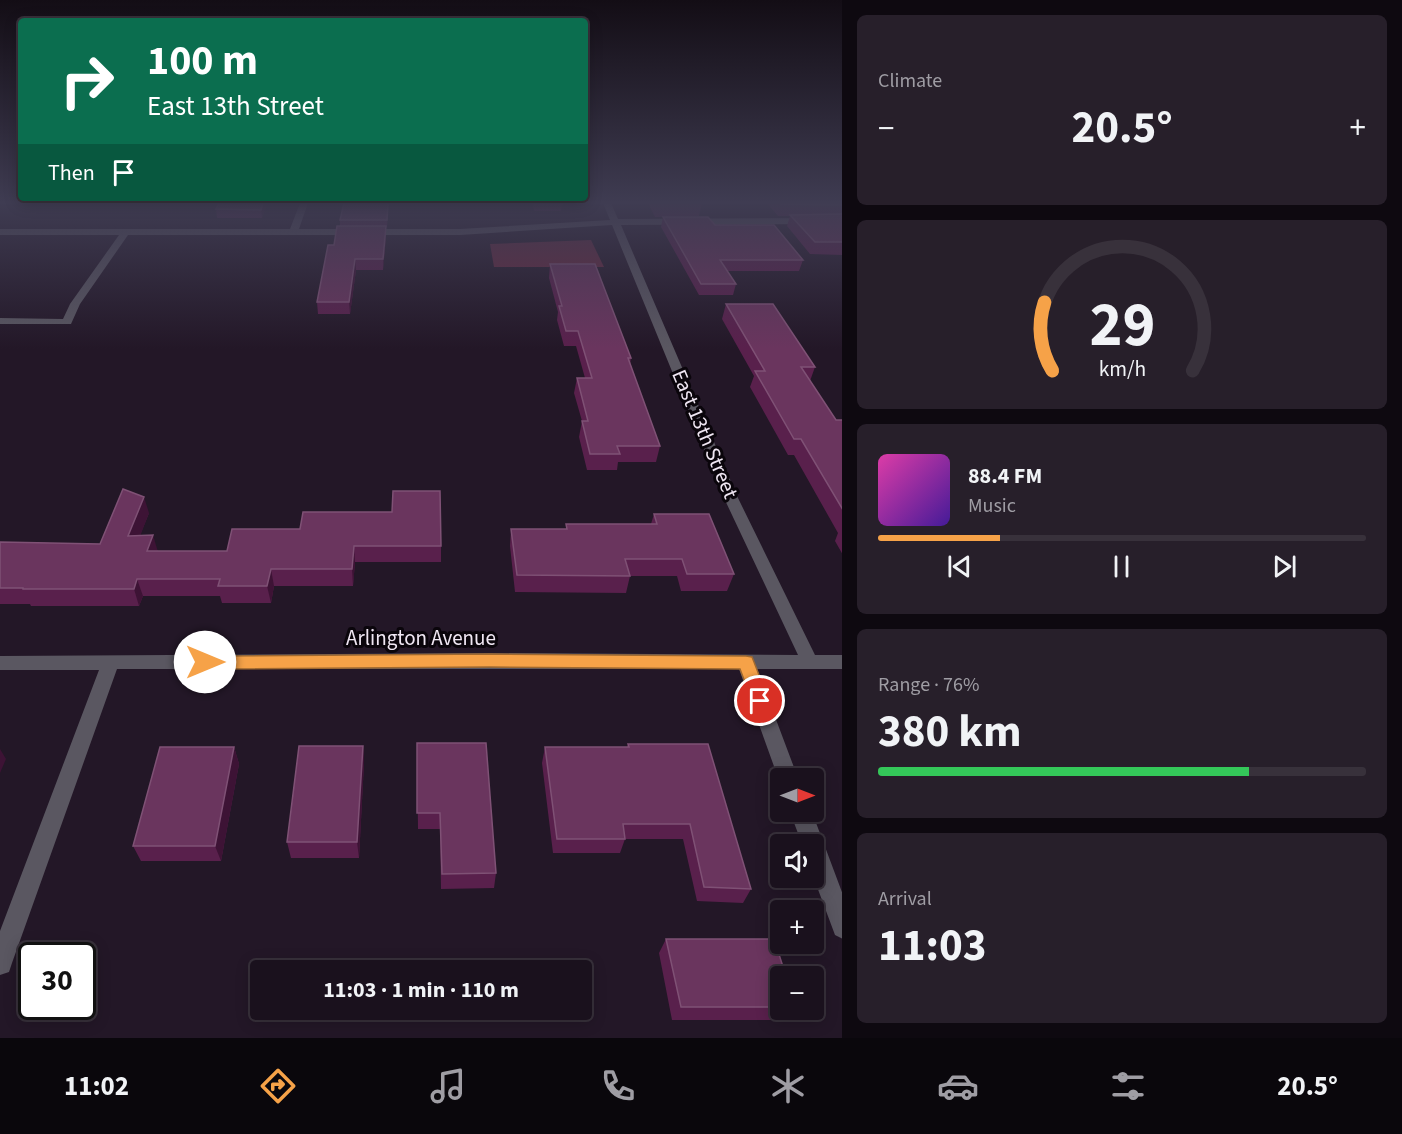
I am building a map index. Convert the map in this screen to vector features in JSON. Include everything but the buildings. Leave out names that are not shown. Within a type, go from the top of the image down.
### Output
[{"type":"street","points":[[0,321],[67,322],[75,304],[112,251]]},
{"type":"street","name":"East 13th Street","points":[[628,251],[731,498],[810,662]]},
{"type":"street","name":"Arlington Avenue","points":[[0,663],[490,660],[842,662]]},
{"type":"street","points":[[746,662],[785,768]]},
{"type":"street","points":[[0,963],[110,663]]},
{"type":"street","points":[[824,875],[842,924]]},
{"type":"shaded area","points":[[491,251],[597,251],[604,267],[494,267]]},
{"type":"route","points":[[205,662],[490,660],[746,662],[760,701]]}]
